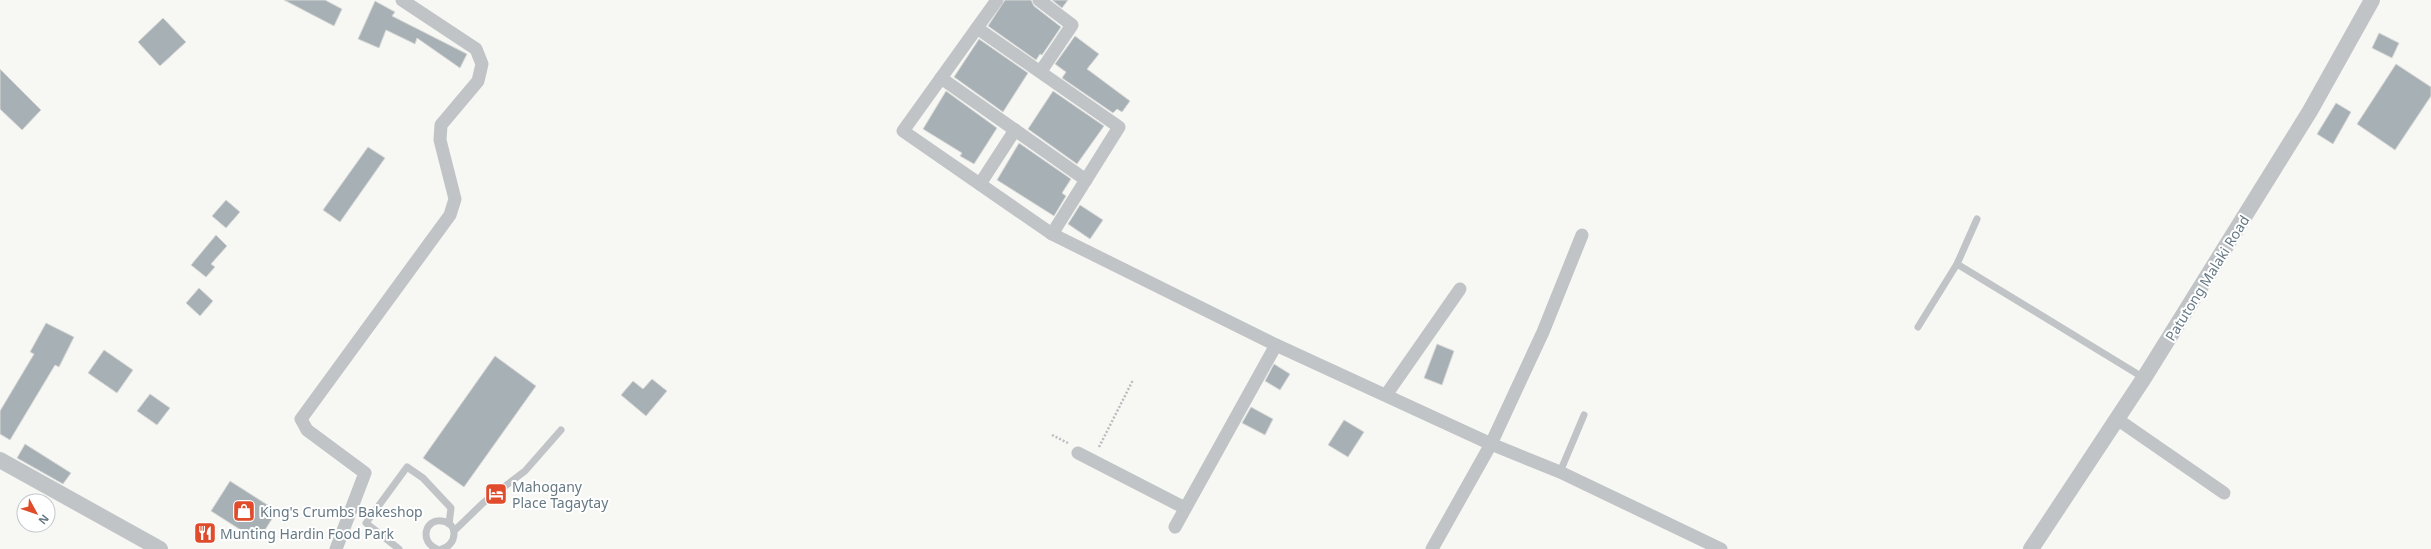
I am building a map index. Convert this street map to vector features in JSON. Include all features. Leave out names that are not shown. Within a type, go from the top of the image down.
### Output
[{"type":"street","points":[[336,549],[366,473],[307,430],[301,419],[450,216],[456,199],[440,140],[441,124],[478,81],[482,64],[476,49],[402,0]]},
{"type":"street","points":[[997,0],[903,131],[1052,234],[1276,345],[1491,444],[1560,472],[1721,549]]},
{"type":"street","points":[[1039,0],[1072,25],[1041,71]]},
{"type":"street","name":"Patutong Malaki Road","points":[[2031,549],[2144,378],[2310,111],[2372,0]]},
{"type":"street","points":[[977,28],[1041,71],[1119,127],[1052,234]]},
{"type":"street","points":[[941,78],[1086,180]]},
{"type":"street","points":[[980,184],[1015,130]]},
{"type":"street","points":[[1432,549],[1491,444],[1543,332],[1582,235]]},
{"type":"street","points":[[1386,395],[1460,289]]},
{"type":"street","points":[[1175,527],[1276,345]]},
{"type":"street","points":[[2117,419],[2224,494]]},
{"type":"street","points":[[1078,453],[1185,508]]},
{"type":"street","points":[[0,460],[160,549]]},
{"type":"lane","points":[[1918,326],[1957,264],[1977,219]]},
{"type":"lane","points":[[1957,264],[2144,378]]},
{"type":"lane","points":[[1560,472],[1584,415]]},
{"type":"lane","points":[[454,531],[483,504],[525,471],[561,430]]},
{"type":"lane","points":[[399,549],[366,523],[407,467],[424,478],[451,508],[449,524]]},
{"type":"lane","points":[[432,548],[426,539],[426,530],[432,523],[441,520],[449,524],[454,531],[454,540],[448,547],[442,549]]},
{"type":"path","points":[[1092,460],[1133,380]]},
{"type":"building","points":[[284,0],[325,0],[342,9],[334,26]]},
{"type":"building","points":[[1005,0],[1031,0],[1034,6],[1061,27],[1042,55],[1040,54],[1036,60],[988,26]]},
{"type":"building","points":[[1052,0],[1068,0],[1062,8]]},
{"type":"building","points":[[375,1],[395,12],[392,16],[467,54],[460,68],[417,38],[415,44],[386,30],[379,48],[358,39]]},
{"type":"building","points":[[163,18],[186,42],[160,66],[138,42]]},
{"type":"building","points":[[2379,33],[2399,43],[2392,58],[2372,48]]},
{"type":"building","points":[[1075,36],[1099,54],[1087,69],[1130,101],[1122,112],[1117,109],[1113,113],[1062,78],[1066,72],[1055,64]]},
{"type":"building","points":[[979,39],[1028,73],[1003,112],[954,77]]},
{"type":"building","points":[[2396,64],[2431,87],[2431,96],[2395,150],[2357,124]]},
{"type":"building","points":[[0,69],[41,110],[22,130],[0,109]]},
{"type":"building","points":[[946,91],[997,128],[974,164],[960,156],[962,153],[923,129]]},
{"type":"building","points":[[1053,91],[1104,126],[1077,164],[1028,129]]},
{"type":"building","points":[[2336,103],[2351,112],[2333,144],[2317,134]]},
{"type":"building","points":[[1019,143],[1071,179],[1062,193],[1066,196],[1054,216],[997,180]]},
{"type":"building","points":[[368,147],[385,158],[340,222],[323,210]]},
{"type":"building","points":[[226,200],[240,212],[226,228],[212,216]]},
{"type":"building","points":[[1080,205],[1103,220],[1090,239],[1068,224]]},
{"type":"building","points":[[216,235],[227,246],[211,264],[215,267],[206,277],[191,265]]},
{"type":"building","points":[[199,288],[213,301],[200,316],[186,303]]},
{"type":"building","points":[[46,323],[74,337],[59,367],[55,365],[10,440],[0,434],[0,411],[34,354],[30,352]]},
{"type":"building","points":[[1437,344],[1454,351],[1442,385],[1424,378]]},
{"type":"building","points":[[104,350],[133,370],[117,393],[88,373]]},
{"type":"building","points":[[495,356],[536,386],[464,487],[423,458]]},
{"type":"building","points":[[1274,364],[1290,374],[1280,390],[1265,381]]},
{"type":"building","points":[[652,379],[667,391],[646,416],[621,395],[633,381],[643,389]]},
{"type":"building","points":[[150,394],[170,408],[157,425],[137,411]]},
{"type":"building","points":[[1251,407],[1273,419],[1265,435],[1242,423]]},
{"type":"building","points":[[1344,420],[1364,432],[1348,457],[1328,445]]},
{"type":"building","points":[[25,444],[71,473],[63,484],[17,458]]},
{"type":"building","name":"King's Crumbs Bakeshop","points":[[230,481],[277,511],[258,541],[211,511]]},
{"type":"place","name":"Mahogany Place Tagaytay","points":[[496,494]]},
{"type":"place","name":"King's Crumbs Bakeshop","points":[[244,511]]},
{"type":"place","name":"Munting Hardin Food Park","points":[[205,533]]}]
